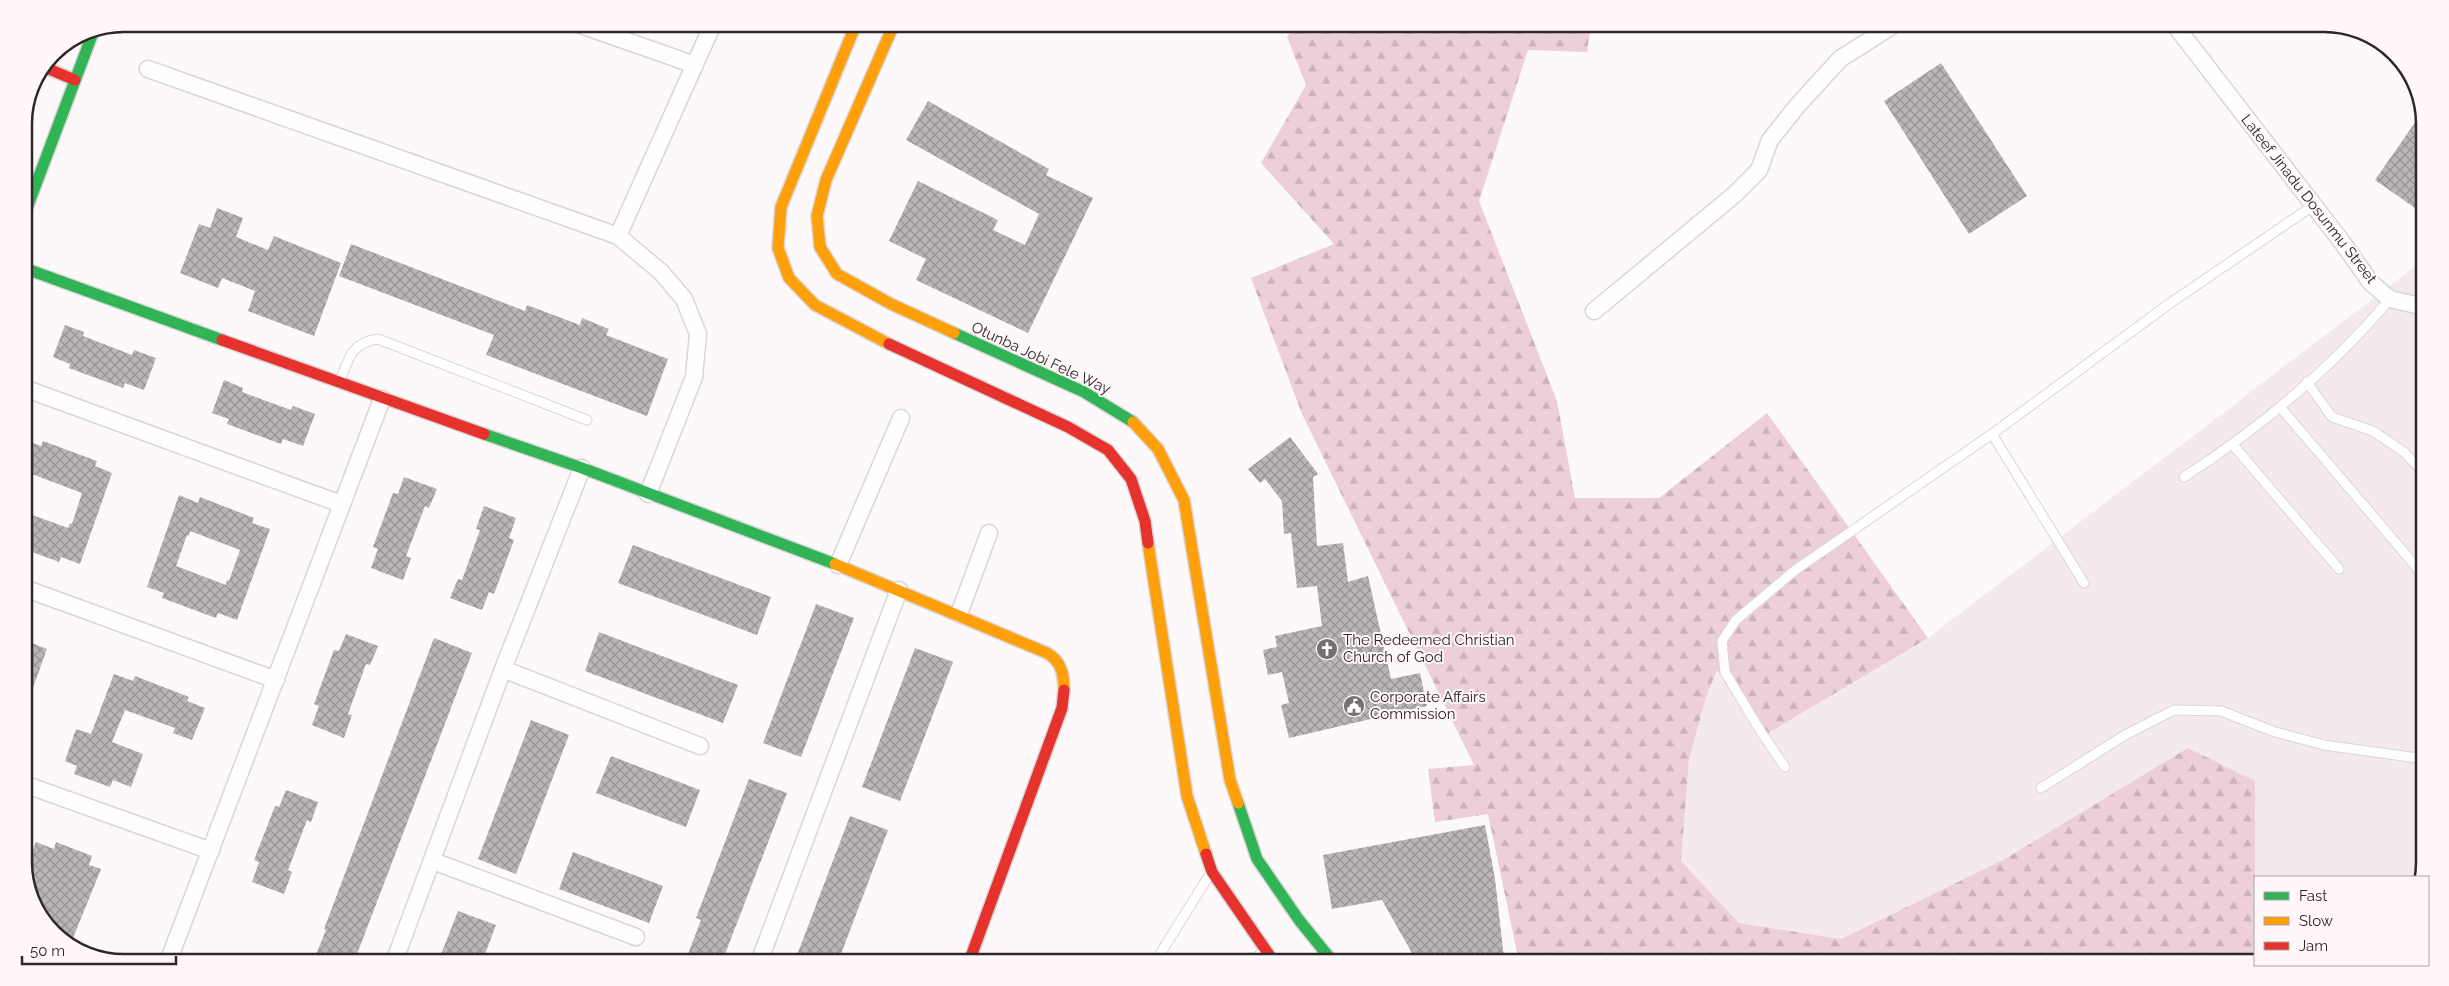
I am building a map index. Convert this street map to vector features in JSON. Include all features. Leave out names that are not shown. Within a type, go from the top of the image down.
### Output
[{"type":"street","points":[[601,32],[695,65]]},
{"type":"street","points":[[618,236],[709,32]]},
{"type":"street","points":[[853,32],[780,207],[778,248],[789,278],[815,305],[874,337],[998,390],[1108,450],[1131,479],[1145,521],[1187,796],[1212,872],[1265,952]]},
{"type":"street","name":"Otunba Jobi Fele Way","points":[[891,32],[826,180],[817,216],[820,247],[837,274],[891,304],[1009,364],[1084,392],[1128,418],[1158,449],[1184,500],[1230,780],[1257,859],[1298,920],[1326,954]]},
{"type":"street","points":[[1594,311],[1734,196],[1759,170],[1770,140],[1840,59],[1882,32]]},
{"type":"street","name":"Lateef Jinadu Dosunmu Street","points":[[2180,32],[2371,283],[2390,298]]},
{"type":"street","points":[[33,192],[90,40]]},
{"type":"street","points":[[148,69],[618,236],[661,272],[684,299],[698,334],[694,377],[648,494]]},
{"type":"street","points":[[51,70],[75,80]]},
{"type":"street","points":[[33,271],[382,399],[582,468],[838,565],[959,614],[1042,650],[1056,658],[1063,677],[1066,693],[972,954]]},
{"type":"street","points":[[2390,298],[2416,305]]},
{"type":"street","points":[[33,391],[341,504]]},
{"type":"street","points":[[171,954],[382,399]]},
{"type":"street","points":[[838,565],[901,418]]},
{"type":"street","points":[[397,954],[503,669],[582,468]]},
{"type":"street","points":[[959,614],[989,533]]},
{"type":"street","points":[[762,954],[899,590]]},
{"type":"street","points":[[33,591],[276,680]]},
{"type":"street","points":[[503,669],[700,746]]},
{"type":"street","points":[[33,787],[211,852]]},
{"type":"street","points":[[432,861],[636,937]]},
{"type":"lane","points":[[1784,767],[1725,672],[1722,641],[1736,620],[1794,571],[1992,434],[2168,304],[2314,206]]},
{"type":"lane","points":[[2184,477],[2233,445],[2281,408],[2306,382],[2361,333],[2390,298]]},
{"type":"lane","points":[[339,383],[353,349],[365,341],[378,339],[587,420]]},
{"type":"lane","points":[[2306,382],[2332,417],[2373,431],[2404,452],[2416,465]]},
{"type":"lane","points":[[2281,408],[2416,567]]},
{"type":"lane","points":[[1992,434],[2084,583]]},
{"type":"lane","points":[[2233,445],[2338,568]]},
{"type":"lane","points":[[2041,788],[2125,735],[2174,710],[2221,711],[2275,732],[2324,744],[2416,758]]},
{"type":"lane","points":[[1160,954],[1212,872]]},
{"type":"lane","points":[[1261,954],[1265,952]]},
{"type":"shaded area","points":[[2416,266],[2415,876],[2254,876],[2254,884],[2005,859],[1841,939],[1739,923],[1681,861],[1689,760],[1706,697],[1717,670],[1760,738],[1928,638]]},
{"type":"green space","points":[[1291,32],[1590,32],[1587,52],[1528,50],[1479,201],[1557,401],[1575,498],[1659,498],[1767,413],[1928,638],[1760,738],[1717,670],[1706,697],[1689,760],[1681,861],[1739,923],[1841,939],[2005,859],[2188,748],[2255,781],[2254,954],[1517,954],[1488,814],[1435,822],[1428,769],[1474,765],[1302,414],[1251,278],[1334,244],[1261,163],[1306,85],[1287,37]]},
{"type":"building","points":[[1941,63],[2027,196],[1969,234],[1884,101]]},
{"type":"building","points":[[928,101],[1049,169],[1046,175],[1093,198],[1028,333],[916,280],[926,259],[889,241],[918,181],[998,220],[993,230],[1025,245],[1039,214],[906,140]]},
{"type":"building","points":[[2416,121],[2416,209],[2375,180]]},
{"type":"building","points":[[217,208],[243,218],[236,237],[268,250],[274,236],[341,263],[314,336],[248,311],[255,291],[222,278],[218,288],[180,273],[199,224],[210,228]]},
{"type":"building","points":[[351,244],[525,311],[527,305],[580,325],[582,318],[609,329],[606,335],[668,359],[647,416],[486,355],[494,335],[339,276]]},
{"type":"building","points":[[65,325],[84,332],[83,336],[132,355],[134,350],[156,358],[144,390],[125,383],[123,388],[69,368],[70,364],[53,357]]},
{"type":"building","points":[[224,380],[243,388],[242,392],[291,410],[293,406],[315,414],[303,446],[283,439],[281,444],[227,424],[229,419],[212,413]]},
{"type":"building","points":[[1290,437],[1318,474],[1313,477],[1317,546],[1343,543],[1348,582],[1368,576],[1391,679],[1420,673],[1427,706],[1289,738],[1281,705],[1289,703],[1282,672],[1268,675],[1263,650],[1277,647],[1275,636],[1322,626],[1317,586],[1297,588],[1291,533],[1284,534],[1282,501],[1265,479],[1260,483],[1248,469]]},
{"type":"building","points":[[43,441],[97,461],[95,466],[112,473],[80,564],[61,557],[59,562],[33,552],[33,515],[68,528],[70,523],[72,524],[82,493],[33,474],[33,443],[41,446]]},
{"type":"building","points":[[404,477],[437,489],[429,508],[425,506],[406,556],[411,558],[403,580],[371,568],[378,549],[373,547],[393,493],[398,494]]},
{"type":"building","points":[[179,495],[198,503],[200,497],[254,518],[252,523],[270,529],[237,620],[218,613],[216,618],[162,598],[164,593],[147,587]],"holes":[[[190,531],[240,550],[226,585],[176,566]]]},
{"type":"building","points":[[484,506],[516,518],[509,538],[514,540],[494,594],[489,592],[482,610],[450,598],[458,579],[462,580],[480,530],[476,529]]},
{"type":"building","points":[[633,545],[771,597],[757,635],[618,583]]},
{"type":"building","points":[[816,604],[854,618],[801,757],[763,743]]},
{"type":"building","points":[[599,632],[738,685],[723,723],[585,671]]},
{"type":"building","points":[[346,634],[378,646],[370,665],[366,664],[348,714],[352,715],[344,738],[312,725],[319,706],[314,704],[334,650],[339,651]]},
{"type":"building","points":[[434,638],[472,653],[357,954],[316,954],[326,930],[324,929]]},
{"type":"building","points":[[33,644],[47,649],[33,688]]},
{"type":"building","points":[[915,648],[953,662],[900,801],[862,787]]},
{"type":"building","points":[[114,674],[133,681],[135,676],[189,697],[187,701],[205,708],[192,740],[173,733],[175,728],[125,710],[112,742],[143,754],[131,787],[113,780],[110,787],[74,774],[77,766],[65,761],[76,729],[91,734]]},
{"type":"building","points":[[531,720],[569,735],[516,874],[478,859]]},
{"type":"building","points":[[611,756],[700,790],[686,827],[596,793]]},
{"type":"building","points":[[749,779],[787,793],[725,954],[688,954],[701,920],[696,918]]},
{"type":"building","points":[[286,790],[318,802],[311,822],[307,820],[288,870],[292,872],[284,894],[252,882],[259,862],[254,860],[275,806],[279,807]]},
{"type":"building","points":[[850,816],[888,830],[841,954],[797,954]]},
{"type":"building","points":[[1485,825],[1495,879],[1504,954],[1412,954],[1382,900],[1332,909],[1323,855]]},
{"type":"building","points":[[36,842],[54,849],[56,842],[92,856],[89,865],[101,869],[73,937],[59,927],[40,897],[34,879],[33,850]]},
{"type":"building","points":[[573,852],[663,886],[649,923],[559,889]]},
{"type":"building","points":[[458,911],[496,925],[485,954],[441,954]]},
{"type":"traffic: fast","points":[[33,192],[90,40]]},
{"type":"traffic: fast","points":[[33,271],[222,340]]},
{"type":"traffic: fast","points":[[954,333],[1084,392],[1133,422]]},
{"type":"traffic: fast","points":[[484,434],[582,468],[835,564]]},
{"type":"traffic: fast","points":[[1238,803],[1257,859],[1299,920],[1327,954]]},
{"type":"traffic: slow","points":[[853,32],[781,207],[778,248],[789,278],[815,305],[889,344]]},
{"type":"traffic: slow","points":[[891,32],[826,180],[817,216],[820,247],[837,274],[891,304],[954,333]]},
{"type":"traffic: slow","points":[[1133,422],[1158,449],[1184,500],[1230,780],[1238,803]]},
{"type":"traffic: slow","points":[[1148,543],[1187,796],[1206,854]]},
{"type":"traffic: slow","points":[[835,564],[1047,653],[1056,660],[1061,668],[1064,690]]},
{"type":"traffic: jam","points":[[51,70],[75,80]]},
{"type":"traffic: jam","points":[[222,340],[484,434]]},
{"type":"traffic: jam","points":[[889,344],[1068,427],[1108,450],[1131,479],[1145,521],[1148,543]]},
{"type":"traffic: jam","points":[[972,954],[1062,708],[1064,690]]},
{"type":"traffic: jam","points":[[1206,854],[1212,872],[1268,954]]},
{"type":"place","name":"The Redeemed Christian Church of God","points":[[1327,649]]},
{"type":"place","name":"Corporate Affairs Commission","points":[[1354,706]]}]
